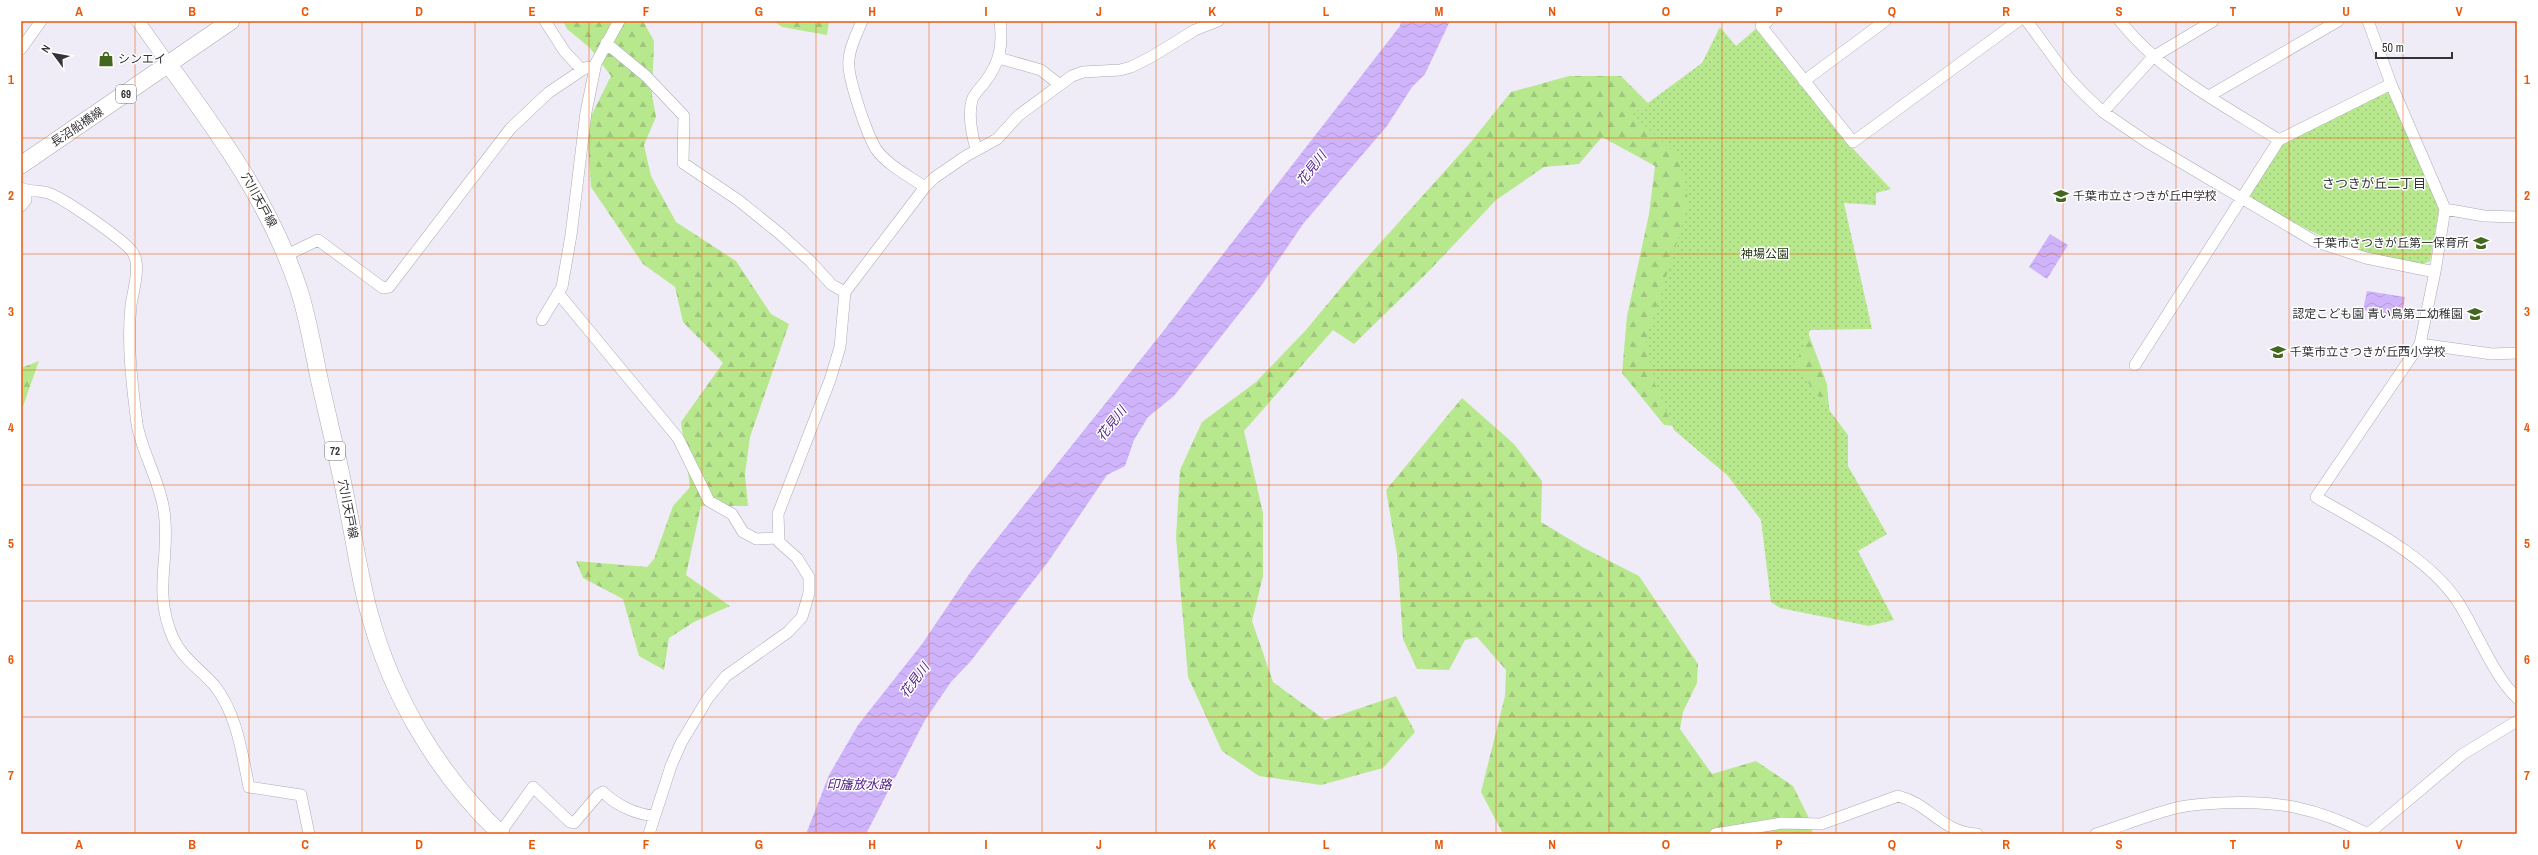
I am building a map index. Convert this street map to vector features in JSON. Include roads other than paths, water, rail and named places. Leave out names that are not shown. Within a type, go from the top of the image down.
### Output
[{"type":"main road","name":"長沼船橋線","points":[[21,165],[169,65],[231,21]]},
{"type":"main road","name":"穴川天戸線","points":[[169,65],[232,152],[256,191],[287,255],[300,292],[346,499],[364,594],[378,644],[405,704],[434,755],[455,784],[500,833]]},
{"type":"street","points":[[21,49],[41,21]]},
{"type":"street","points":[[138,21],[169,65]]},
{"type":"street","points":[[545,21],[565,52],[582,70]]},
{"type":"street","points":[[542,320],[562,287],[571,235],[586,112],[596,63],[606,42],[619,21]]},
{"type":"street","points":[[862,21],[849,57],[848,66],[857,98],[876,149],[886,159],[925,187]]},
{"type":"street","points":[[976,149],[972,136],[972,99],[996,66],[999,58],[1002,40],[1000,21]]},
{"type":"street","points":[[649,834],[654,816],[681,743],[708,698],[726,676],[788,632],[802,617],[809,593],[809,577],[797,558],[777,538],[778,514],[830,380],[840,347],[845,292],[925,187],[934,178],[976,149],[997,139],[1018,115],[1060,85],[1083,72],[1120,70],[1131,67],[1151,57],[1195,30],[1218,21]]},
{"type":"street","points":[[1768,21],[1761,26],[1853,142],[2018,21]]},
{"type":"street","points":[[1804,81],[1885,21]]},
{"type":"street","points":[[2026,21],[2068,77],[2103,112],[2146,142],[2242,197],[2290,228],[2334,248],[2366,258],[2436,272]]},
{"type":"street","points":[[2120,21],[2153,57],[2209,96],[2279,140]]},
{"type":"street","points":[[2103,112],[2153,57],[2213,21]]},
{"type":"street","points":[[2209,96],[2338,21]]},
{"type":"street","points":[[2368,21],[2391,84],[2445,209],[2436,272],[2420,344],[2316,497],[2424,565],[2444,584],[2457,601],[2506,685],[2517,698]]},
{"type":"street","points":[[606,42],[646,76],[684,116],[683,163],[738,200],[779,233],[810,261],[832,285],[845,292]]},
{"type":"street","points":[[999,58],[1041,70],[1060,85]]},
{"type":"street","points":[[287,255],[318,240],[383,288],[389,288],[510,129],[548,93],[582,70],[596,63]]},
{"type":"street","points":[[2136,365],[2279,140],[2391,84]]},
{"type":"street","points":[[21,188],[26,200],[21,206]]},
{"type":"street","points":[[21,188],[48,192],[64,200],[124,243],[134,254],[136,266],[129,324],[130,354],[138,426],[164,508],[167,530],[161,592],[165,614],[174,640],[186,657],[215,686],[230,714],[240,744],[249,787],[301,795],[309,834]]},
{"type":"street","points":[[2445,209],[2484,216],[2517,217]]},
{"type":"street","points":[[558,293],[678,438],[709,501],[732,514],[743,532],[756,539],[777,538]]},
{"type":"street","points":[[2420,344],[2492,354],[2517,353]]},
{"type":"street","points":[[2096,834],[2172,809],[2192,805],[2264,802],[2314,810],[2368,834],[2463,754],[2517,721]]},
{"type":"street","points":[[500,833],[533,787],[570,822],[574,823],[598,795],[603,792],[613,802],[644,815],[654,816]]},
{"type":"street","points":[[1715,834],[1782,823],[1821,824],[1898,796],[1906,798],[1925,809],[1954,830],[1977,834]]},
{"type":"water","name":"印旛放水路","points":[[1401,21],[1450,21],[1425,74],[1412,87],[1387,126],[1303,224],[1261,286],[1174,396],[1148,417],[1134,440],[1125,466],[1107,475],[1048,562],[970,662],[951,682],[925,720],[866,834],[806,834],[829,775],[858,725],[922,644],[972,570],[1161,334],[1400,26]]},
{"type":"water","points":[[2050,234],[2068,245],[2047,279],[2029,267]]},
{"type":"water","points":[[2367,291],[2405,297],[2401,317],[2363,310]]},
{"type":"place","name":"シンエイ","points":[[106,59]]},
{"type":"place","name":"千葉市立さつきが丘中学校","points":[[2061,196]]},
{"type":"place","name":"千葉市さつきが丘第一保育所","points":[[2481,243]]},
{"type":"place","name":"認定こども園 青い鳥第二幼稚園","points":[[2475,314]]},
{"type":"place","name":"千葉市立さつきが丘西小学校","points":[[2278,352]]},
{"type":"district","name":"さつきが丘二丁目","points":[[2374,183]]},
{"type":"water label","name":"花見川","points":[[1311,168]]},
{"type":"water label","name":"花見川","points":[[1111,423]]},
{"type":"water label","name":"花見川","points":[[914,680]]},
{"type":"park label","name":"神場公園","points":[[1765,254]]}]
